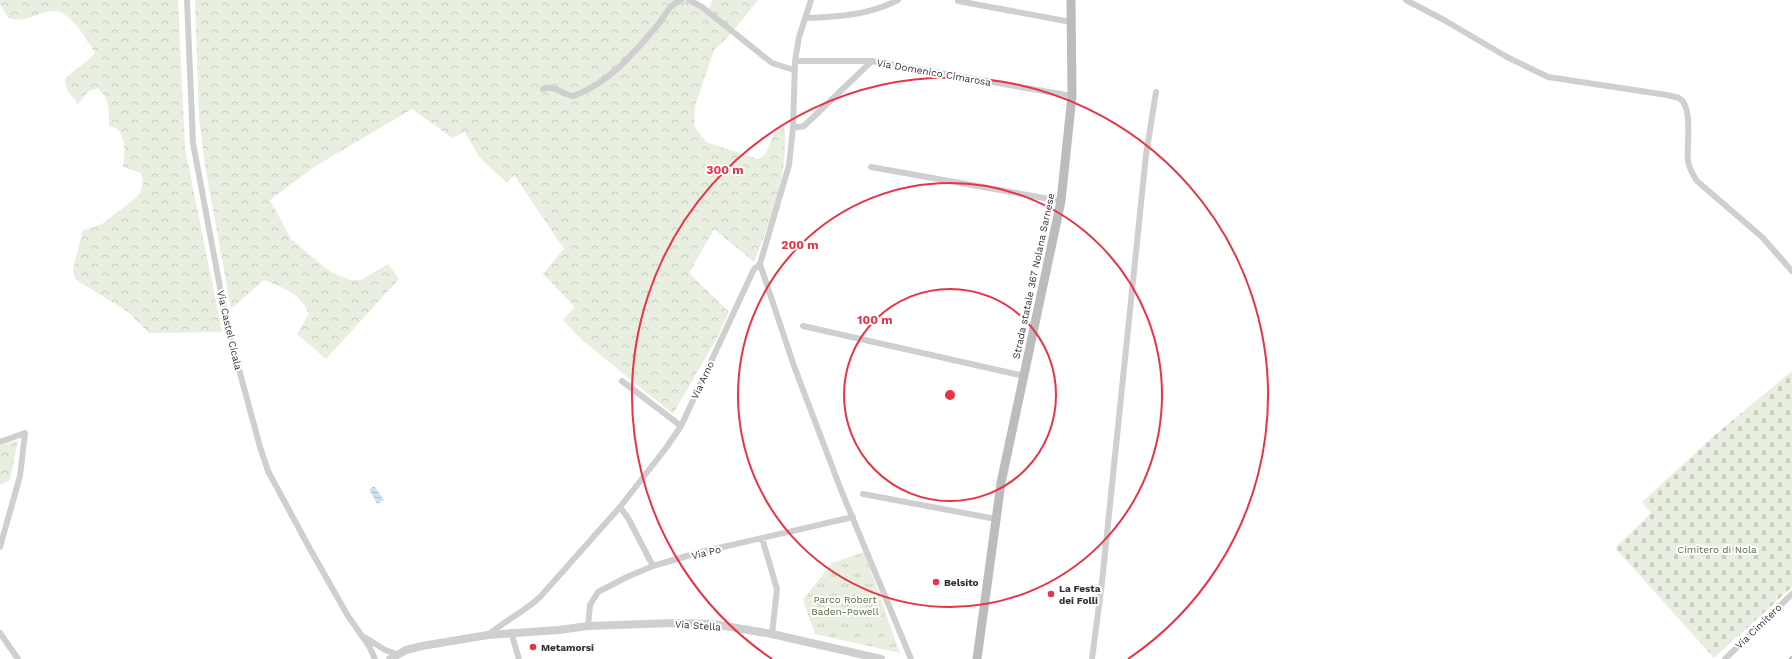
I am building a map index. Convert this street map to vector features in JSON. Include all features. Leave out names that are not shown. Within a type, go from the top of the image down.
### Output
[{"type":"main road","name":"Strada statale 367 Nolana Sarnese","points":[[978,659],[1001,483],[1062,201],[1072,96],[1071,0]]},
{"type":"street","name":"Via Castel Cicala","points":[[187,0],[193,143],[227,324],[260,447],[268,471],[310,549],[348,616],[362,634]]},
{"type":"street","points":[[543,89],[552,87],[568,95],[574,96],[608,78],[634,54],[658,25],[668,8],[681,0]]},
{"type":"street","points":[[689,0],[702,7],[772,63],[794,70]]},
{"type":"street","name":"Via Arno","points":[[488,634],[502,623],[531,605],[620,507],[666,448],[681,426],[754,269],[760,264],[790,165],[793,128],[795,61],[799,37],[811,0]]},
{"type":"street","points":[[1406,0],[1444,20],[1507,57],[1548,77],[1666,95],[1679,99],[1684,103],[1689,120],[1687,139],[1688,161],[1697,181],[1762,237],[1792,271]]},
{"type":"street","points":[[806,18],[842,17],[866,12],[895,1]]},
{"type":"street","points":[[958,1],[1071,22]]},
{"type":"street","name":"Via Domenico Cimarosa","points":[[795,61],[872,61],[1072,96]]},
{"type":"street","points":[[793,128],[804,126],[872,61]]},
{"type":"street","points":[[1092,659],[1102,582],[1146,155],[1156,92]]},
{"type":"street","points":[[871,167],[1062,201]]},
{"type":"street","points":[[760,264],[794,366],[841,490],[910,659]]},
{"type":"street","points":[[803,326],[1024,376]]},
{"type":"street","points":[[622,381],[681,426]]},
{"type":"street","points":[[0,442],[25,434],[20,476],[0,547]]},
{"type":"street","points":[[863,494],[996,519]]},
{"type":"street","points":[[620,507],[628,518],[653,566]]},
{"type":"street","name":"Via Po","points":[[588,626],[590,606],[598,592],[653,566],[697,553],[853,517]]},
{"type":"street","points":[[762,538],[777,589],[772,634]]},
{"type":"street","name":"Via Cimitero","points":[[1725,659],[1792,594]]},
{"type":"street","name":"Via Stella","points":[[488,634],[559,630],[588,626],[674,623],[713,624],[772,634],[881,659]]},
{"type":"street","points":[[511,632],[519,659]]},
{"type":"street","points":[[0,633],[18,659]]},
{"type":"street","points":[[362,634],[393,657],[422,646],[488,634]]},
{"type":"street","points":[[362,634],[375,659]]},
{"type":"green space","points":[[0,0],[178,0],[185,148],[222,332],[149,333],[128,312],[75,279],[73,269],[83,230],[102,224],[133,200],[140,193],[143,183],[141,173],[123,167],[124,143],[118,129],[109,126],[107,101],[98,88],[89,91],[78,104],[67,90],[65,80],[95,53],[77,26],[65,15],[53,11],[20,20],[8,18],[0,4]]},
{"type":"green space","points":[[195,0],[694,0],[709,8],[712,0],[758,0],[730,35],[714,50],[695,106],[694,126],[706,142],[758,159],[766,154],[776,128],[784,124],[785,142],[782,177],[773,212],[754,262],[714,229],[689,273],[729,312],[718,336],[673,414],[582,340],[563,320],[575,307],[543,274],[564,249],[514,175],[507,183],[479,157],[465,132],[452,138],[412,109],[314,167],[270,200],[291,239],[333,273],[351,280],[361,280],[388,264],[399,279],[326,359],[297,334],[309,314],[306,307],[291,292],[264,280],[231,309],[205,166],[199,118]]},
{"type":"green space","name":"Cimitero di Nola","points":[[1792,371],[1792,587],[1714,658],[1615,548],[1651,513],[1642,502],[1715,435]]},
{"type":"green space","points":[[18,440],[10,480],[0,485],[0,446]]},
{"type":"green space","name":"Parco Robert Baden-Powell","points":[[864,552],[900,653],[815,634],[803,600],[832,563]]},
{"type":"water","points":[[374,486],[384,500],[377,504],[370,491],[370,489]]},
{"type":"place","name":"Belsito","points":[[936,582]]},
{"type":"place","name":"La Festa dei Folli","points":[[1051,594]]},
{"type":"place","name":"Metamorsi","points":[[533,647]]}]
